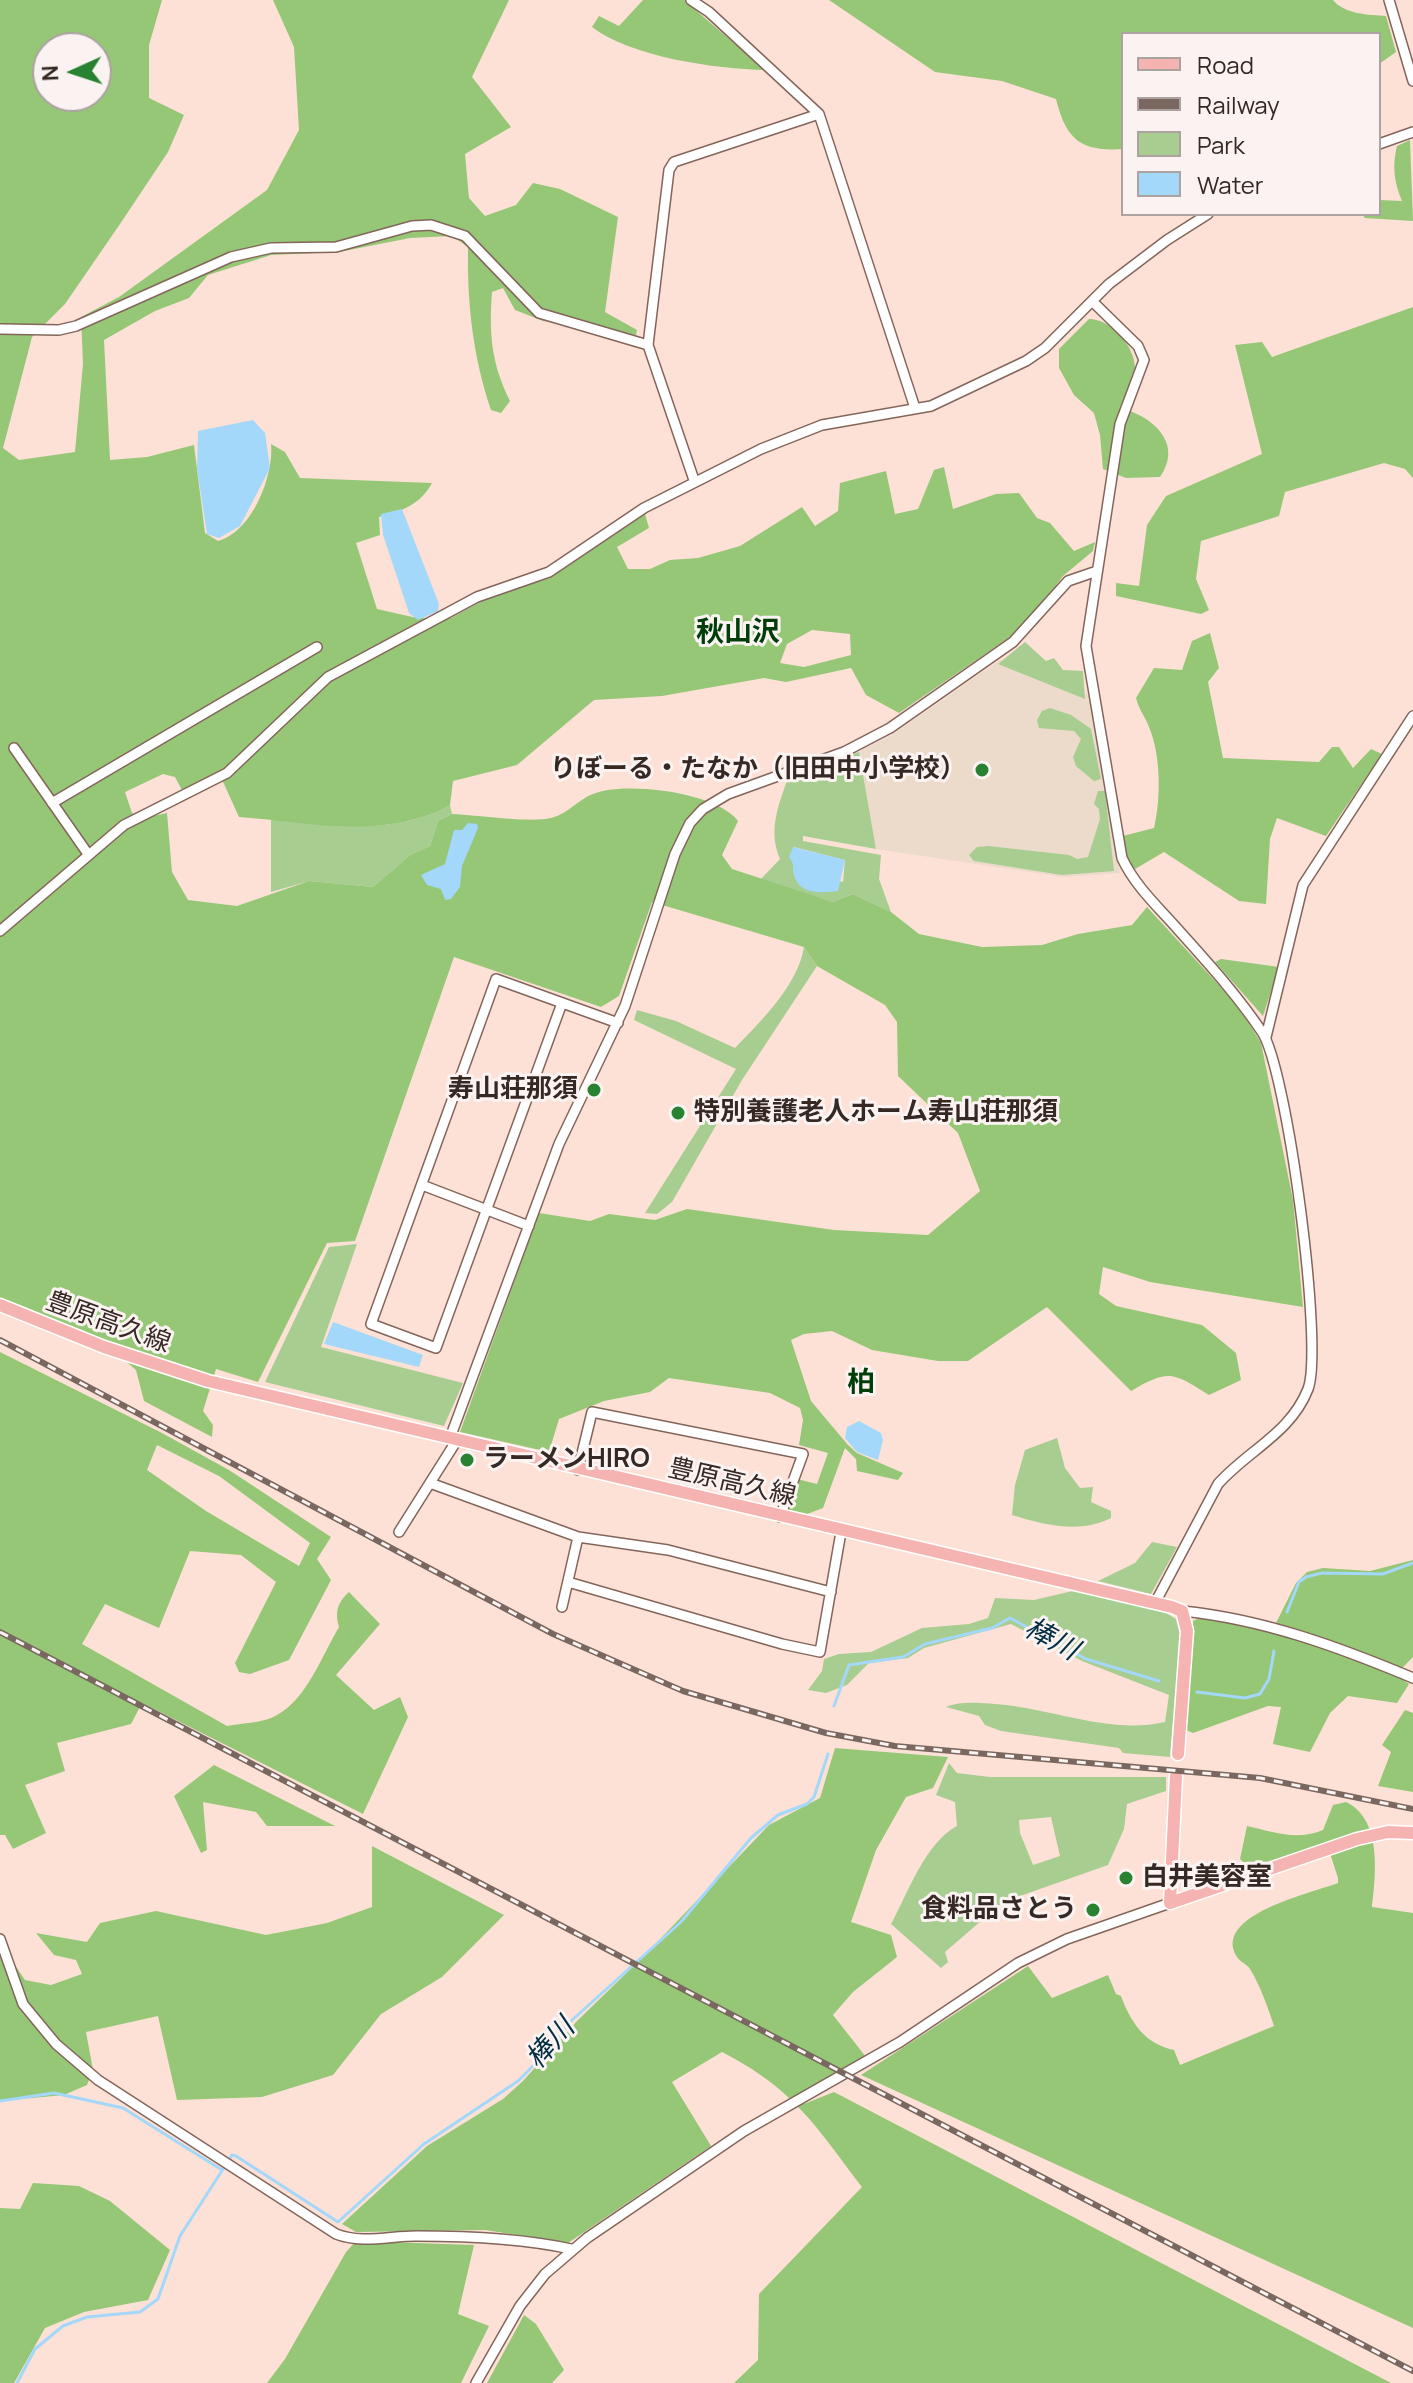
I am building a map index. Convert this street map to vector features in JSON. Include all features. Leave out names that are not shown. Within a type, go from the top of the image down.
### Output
[{"type":"main road","name":"豊原高久線","points":[[0,1305],[104,1347],[208,1381],[1182,1611]]},
{"type":"main road","points":[[1178,1754],[1187,1631],[1182,1611]]},
{"type":"main road","points":[[1176,1776],[1170,1903],[1357,1839],[1388,1832],[1413,1833]]},
{"type":"street","points":[[691,0],[709,12],[819,114],[915,408]]},
{"type":"street","points":[[1389,0],[1413,81]]},
{"type":"street","points":[[694,480],[648,345],[669,170],[674,162],[819,114]]},
{"type":"street","points":[[1381,143],[1413,132]]},
{"type":"street","points":[[0,931],[133,819],[227,773],[328,677],[477,597],[549,572],[623,521],[694,480],[822,425],[949,400],[1026,361],[1045,348],[1092,301],[1167,240],[1205,216]]},
{"type":"street","points":[[0,329],[59,330],[76,326],[241,254],[271,248],[336,247],[412,226],[431,225],[465,236],[539,313],[648,345]]},
{"type":"street","points":[[1092,301],[1138,346],[1144,360],[1120,424],[1086,646],[1122,858],[1138,885],[1240,999],[1266,1037],[1296,1175],[1313,1339],[1309,1386],[1282,1429],[1231,1469],[1218,1484],[1155,1603]]},
{"type":"street","points":[[399,1532],[454,1439],[567,1125],[618,1023],[675,854],[697,814],[728,794],[844,752],[890,728],[1013,642],[1042,614],[1068,581],[1097,571]]},
{"type":"street","points":[[52,803],[317,647]]},
{"type":"street","points":[[1266,1037],[1303,885],[1413,716]]},
{"type":"street","points":[[14,748],[88,854]]},
{"type":"street","points":[[562,1003],[436,1348],[371,1324],[496,979],[618,1023]]},
{"type":"street","points":[[422,1185],[529,1226]]},
{"type":"street","points":[[578,1470],[592,1412],[803,1454],[780,1517]]},
{"type":"street","points":[[430,1483],[578,1537],[668,1550],[831,1592]]},
{"type":"street","points":[[568,1582],[782,1644],[820,1652],[841,1532]]},
{"type":"street","points":[[562,1607],[578,1537]]},
{"type":"street","points":[[1182,1611],[1292,1633],[1348,1650],[1413,1678]]},
{"type":"street","points":[[476,2383],[520,2306],[571,2249],[744,2131],[900,2042],[1018,1963],[1067,1939],[1170,1903]]},
{"type":"street","points":[[0,1939],[23,2004],[56,2044],[98,2080],[336,2234],[353,2239],[414,2236],[507,2240],[571,2249]]},
{"type":"shaded area","name":"りぼーる・たなか（旧田中小学校）","points":[[1000,660],[1089,695],[1120,873],[1063,877],[876,849],[859,752],[892,735]]},
{"type":"green space","points":[[0,0],[162,0],[149,45],[149,98],[184,115],[168,152],[120,224],[65,304],[32,337],[3,448],[19,460],[75,452],[83,364],[81,317],[119,297],[267,190],[299,130],[294,47],[273,0],[509,0],[472,77],[511,127],[465,154],[469,198],[485,216],[516,205],[533,183],[560,189],[618,217],[605,312],[637,330],[636,335],[543,321],[515,310],[503,288],[492,292],[493,348],[510,401],[501,413],[491,410],[476,350],[470,309],[468,247],[452,236],[410,238],[339,252],[271,255],[208,275],[189,298],[155,311],[104,340],[110,460],[147,457],[194,445],[205,533],[218,541],[230,536],[251,515],[265,486],[271,444],[285,452],[300,478],[432,483],[422,497],[410,506],[379,517],[380,535],[356,543],[377,609],[417,618],[451,618],[491,596],[550,578],[645,514],[649,528],[617,547],[628,569],[650,569],[670,560],[698,558],[740,546],[802,507],[815,526],[838,511],[840,483],[886,471],[895,514],[918,509],[934,470],[944,467],[953,509],[996,494],[1019,493],[1037,518],[1050,523],[1074,551],[1095,542],[1093,551],[1063,576],[1038,609],[1010,637],[899,713],[866,695],[851,668],[786,682],[764,678],[662,696],[594,700],[517,765],[453,781],[450,805],[400,823],[319,825],[239,817],[219,773],[183,792],[175,777],[163,774],[125,792],[132,813],[149,817],[167,813],[172,872],[188,900],[237,906],[309,881],[373,887],[410,855],[430,846],[438,821],[452,814],[516,819],[551,818],[593,794],[608,790],[648,789],[691,796],[711,803],[738,821],[722,855],[732,869],[833,902],[853,894],[891,912],[919,934],[982,947],[1042,945],[1078,934],[1132,925],[1147,907],[1239,1007],[1261,1043],[1293,1200],[1303,1307],[1150,1282],[1103,1267],[1099,1294],[1116,1306],[1202,1325],[1236,1353],[1241,1380],[1209,1395],[1170,1376],[1154,1379],[1131,1391],[1047,1307],[968,1361],[938,1361],[872,1350],[832,1331],[804,1334],[791,1340],[811,1401],[857,1453],[903,1473],[898,1480],[857,1471],[856,1459],[845,1448],[823,1508],[802,1516],[787,1513],[797,1479],[817,1484],[828,1453],[799,1445],[803,1420],[800,1408],[770,1393],[669,1378],[650,1392],[604,1401],[559,1419],[549,1452],[460,1432],[539,1213],[590,1221],[609,1214],[655,1220],[687,1209],[834,1230],[928,1235],[980,1191],[958,1133],[898,1076],[897,1022],[885,1005],[817,966],[804,947],[652,902],[619,996],[601,1007],[454,957],[355,1241],[327,1243],[258,1382],[216,1369],[203,1411],[213,1425],[212,1437],[144,1401],[136,1370],[100,1339],[0,1299]],"holes":[[[812,630],[850,634],[851,655],[804,667],[780,663],[787,644]]]},
{"type":"green space","points":[[643,0],[684,0],[765,70],[699,64],[651,54],[592,27],[599,16],[619,26]]},
{"type":"green space","points":[[829,0],[1333,0],[1350,11],[1386,16],[1396,52],[1381,63],[1381,32],[1121,32],[1121,149],[1096,148],[1077,140],[1065,124],[1056,99],[1002,81],[935,72]]},
{"type":"green space","points":[[1410,140],[1413,221],[1365,218],[1364,216],[1381,216],[1381,200],[1402,201],[1395,174],[1397,146]]},
{"type":"green space","points":[[1413,307],[1413,478],[1405,469],[1384,463],[1285,492],[1279,516],[1201,541],[1196,579],[1209,610],[1201,614],[1116,596],[1116,583],[1139,586],[1147,525],[1166,496],[1262,454],[1235,345],[1262,342],[1272,357]]},
{"type":"green space","points":[[1089,319],[1113,328],[1130,350],[1135,373],[1129,390],[1130,411],[1150,422],[1164,437],[1168,456],[1160,477],[1126,478],[1103,469],[1100,435],[1094,413],[1074,395],[1059,368],[1059,349]]},
{"type":"green space","points":[[1210,633],[1219,668],[1208,682],[1223,758],[1319,762],[1332,747],[1339,747],[1353,768],[1371,749],[1382,754],[1326,836],[1277,818],[1270,839],[1266,904],[1239,901],[1164,852],[1135,869],[1127,859],[1123,836],[1154,828],[1159,791],[1153,738],[1136,698],[1154,668],[1182,670],[1192,641]]},
{"type":"green space","points":[[1025,642],[1046,661],[1054,658],[1063,670],[1083,671],[1085,699],[998,664]]},
{"type":"green space","points":[[1050,708],[1071,715],[1091,729],[1101,779],[1094,781],[1076,766],[1073,757],[1081,739],[1074,731],[1039,728],[1037,720],[1042,711]]},
{"type":"green space","points":[[859,752],[876,849],[803,836],[803,841],[881,855],[879,879],[891,912],[853,894],[833,902],[760,880],[780,859],[775,828],[788,778]],"holes":[[[794,847],[845,860],[843,882],[793,871]]]},
{"type":"green space","points":[[1098,791],[1105,791],[1114,871],[1062,875],[974,861],[969,855],[977,847],[988,846],[1069,855],[1077,859],[1088,857],[1100,819],[1099,809],[1094,804]]},
{"type":"green space","points":[[450,805],[452,814],[438,821],[430,846],[410,855],[373,887],[309,881],[271,892],[271,819],[385,825],[429,815]]},
{"type":"green space","points":[[804,947],[817,966],[742,1080],[672,1202],[657,1214],[645,1213],[736,1069],[634,1020],[637,1010],[676,1021],[735,1048],[786,989]]},
{"type":"green space","points":[[1221,959],[1279,967],[1263,1016],[1215,962]]},
{"type":"green space","points":[[357,1244],[321,1347],[463,1383],[444,1426],[265,1382],[329,1247]]},
{"type":"green space","points":[[0,1352],[229,1470],[331,1537],[317,1559],[331,1580],[289,1660],[250,1674],[239,1672],[235,1663],[276,1582],[241,1555],[190,1551],[159,1628],[105,1604],[82,1644],[227,1726],[259,1721],[272,1718],[287,1708],[305,1688],[339,1627],[338,1608],[349,1592],[380,1624],[336,1675],[374,1710],[400,1697],[408,1717],[363,1814],[142,1703],[131,1724],[57,1743],[65,1771],[25,1785],[46,1833],[13,1849],[5,1835],[0,1835]],"holes":[[[157,1445],[219,1476],[310,1543],[299,1566],[206,1511],[147,1470]]]},
{"type":"green space","points":[[1057,1438],[1065,1468],[1080,1488],[1093,1487],[1091,1502],[1111,1511],[1111,1518],[1074,1527],[1049,1525],[1012,1515],[1015,1485],[1025,1450]]},
{"type":"green space","points":[[1152,1542],[1177,1547],[1151,1594],[1098,1581],[1135,1563]]},
{"type":"green space","points":[[1413,1560],[1413,1657],[1401,1669],[1400,1678],[1409,1684],[1397,1703],[1348,1696],[1330,1713],[1310,1752],[1273,1744],[1281,1707],[1268,1706],[1193,1733],[1184,1729],[1193,1621],[1202,1617],[1271,1633],[1296,1583],[1307,1572],[1323,1568],[1370,1571]]},
{"type":"green space","points":[[1077,1590],[1166,1613],[1176,1619],[1180,1635],[1170,1757],[1123,1753],[1119,1748],[1001,1731],[985,1725],[979,1716],[946,1707],[964,1703],[989,1704],[1016,1706],[1102,1723],[1144,1725],[1165,1722],[1169,1695],[1082,1661],[1011,1624],[924,1648],[908,1658],[869,1663],[847,1685],[826,1693],[808,1690],[822,1671],[824,1659],[839,1654],[871,1652],[922,1628],[969,1624],[988,1618],[995,1598],[1034,1600]]},
{"type":"green space","points":[[1405,1710],[1413,1713],[1413,1792],[1378,1786],[1391,1752],[1382,1745]]},
{"type":"green space","points":[[835,1748],[948,1757],[933,1788],[906,1797],[876,1850],[851,1922],[891,1935],[897,1957],[853,1992],[833,2015],[866,2057],[804,2104],[834,2092],[1391,2383],[734,2383],[758,2360],[759,2294],[862,2187],[816,2127],[786,2095],[768,2080],[722,2052],[672,2082],[711,2146],[568,2243],[485,2230],[356,2232],[342,2224],[427,2146],[503,2099],[769,1825],[820,1798]]},
{"type":"green space","points":[[949,1763],[957,1773],[990,1777],[1166,1777],[1166,1791],[1127,1804],[1124,1829],[1108,1865],[1003,1902],[945,1952],[948,1962],[941,1968],[891,1924],[927,1856],[957,1826],[955,1802],[936,1795]],"holes":[[[1051,1817],[1060,1856],[1033,1865],[1020,1833],[1019,1820]]]},
{"type":"green space","points":[[214,1765],[335,1826],[267,1826],[256,1812],[203,1802],[207,1850],[201,1853],[174,1796]]},
{"type":"green space","points":[[1346,1802],[1358,1810],[1371,1834],[1375,1864],[1372,1907],[1413,1913],[1413,2328],[861,2075],[1028,1966],[1052,1998],[1108,1975],[1116,1994],[1121,1996],[1140,2031],[1155,2043],[1174,2050],[1180,2065],[1274,2026],[1254,1975],[1237,1957],[1233,1942],[1238,1929],[1268,1908],[1338,1883],[1338,1878],[1328,1847],[1253,1871],[1240,1859],[1247,1826],[1285,1834],[1313,1833],[1323,1830],[1333,1805]]},
{"type":"green space","points":[[372,1846],[504,1915],[442,1977],[381,2014],[333,2075],[262,2097],[177,2100],[158,2016],[86,2032],[93,2070],[87,2085],[64,2095],[0,2101],[0,1943],[25,1980],[51,1985],[82,1974],[76,1960],[54,1955],[36,1933],[87,1942],[100,1923],[156,1911],[266,1935],[327,1923],[372,1907]]},
{"type":"green space","points":[[33,2183],[79,2186],[110,2201],[170,2250],[148,2300],[84,2312],[45,2328],[14,2383],[0,2383],[0,2208],[20,2209]]},
{"type":"green space","points":[[356,2241],[474,2245],[458,2314],[489,2326],[461,2383],[267,2383],[285,2359],[346,2252]]},
{"type":"green space","points":[[524,2315],[536,2324],[564,2370],[552,2383],[487,2383]]},
{"type":"water","points":[[253,420],[265,433],[270,468],[240,526],[219,538],[207,534],[197,469],[198,431]]},
{"type":"water","points":[[402,509],[439,604],[438,611],[418,620],[409,613],[383,535],[381,514]]},
{"type":"water","points":[[468,823],[477,824],[478,828],[462,866],[460,887],[451,899],[445,900],[441,889],[427,885],[421,875],[445,864],[454,830],[462,830]]},
{"type":"water","points":[[793,847],[845,860],[838,891],[818,892],[801,886],[789,857]]},
{"type":"water","points":[[333,1322],[423,1355],[419,1367],[324,1344]]},
{"type":"water","points":[[859,1421],[881,1433],[883,1440],[878,1460],[857,1452],[845,1438],[847,1427]]},
{"type":"waterway","name":"棒川","points":[[1287,1612],[1299,1582],[1306,1577],[1322,1573],[1383,1574],[1413,1563]]},
{"type":"waterway","name":"棒川","points":[[834,1706],[849,1665],[903,1657],[925,1644],[992,1628],[1010,1618],[1086,1659],[1159,1681]]},
{"type":"waterway","name":"棒川","points":[[1197,1692],[1245,1698],[1260,1694],[1269,1679],[1274,1651]]},
{"type":"waterway","name":"棒川","points":[[229,2160],[232,2155],[236,2156],[338,2222],[424,2144],[518,2081],[549,2050],[571,2021],[681,1922],[751,1838],[778,1815],[807,1804],[814,1797],[828,1754]]},
{"type":"waterway","points":[[0,2101],[54,2093],[123,2108],[222,2170]]},
{"type":"waterway","name":"棒川","points":[[17,2383],[35,2349],[63,2326],[87,2317],[140,2312],[158,2299],[180,2236],[225,2166]]},
{"type":"railway","points":[[0,1340],[553,1634],[683,1691],[826,1733],[895,1746],[1260,1778],[1413,1809]]},
{"type":"railway","points":[[0,1632],[1413,2371]]},
{"type":"place","name":"りぼーる・たなか（旧田中小学校）","points":[[982,770]]},
{"type":"place","name":"寿山荘那須","points":[[594,1090]]},
{"type":"place","name":"特別養護老人ホーム寿山荘那須","points":[[678,1113]]},
{"type":"place","name":"ラーメンHIRO","points":[[467,1460]]},
{"type":"place","name":"白井美容室","points":[[1126,1878]]},
{"type":"place","name":"食料品さとう","points":[[1093,1910]]},
{"type":"district","name":"秋山沢","points":[[738,633]]},
{"type":"district","name":"柏","points":[[861,1383]]}]
